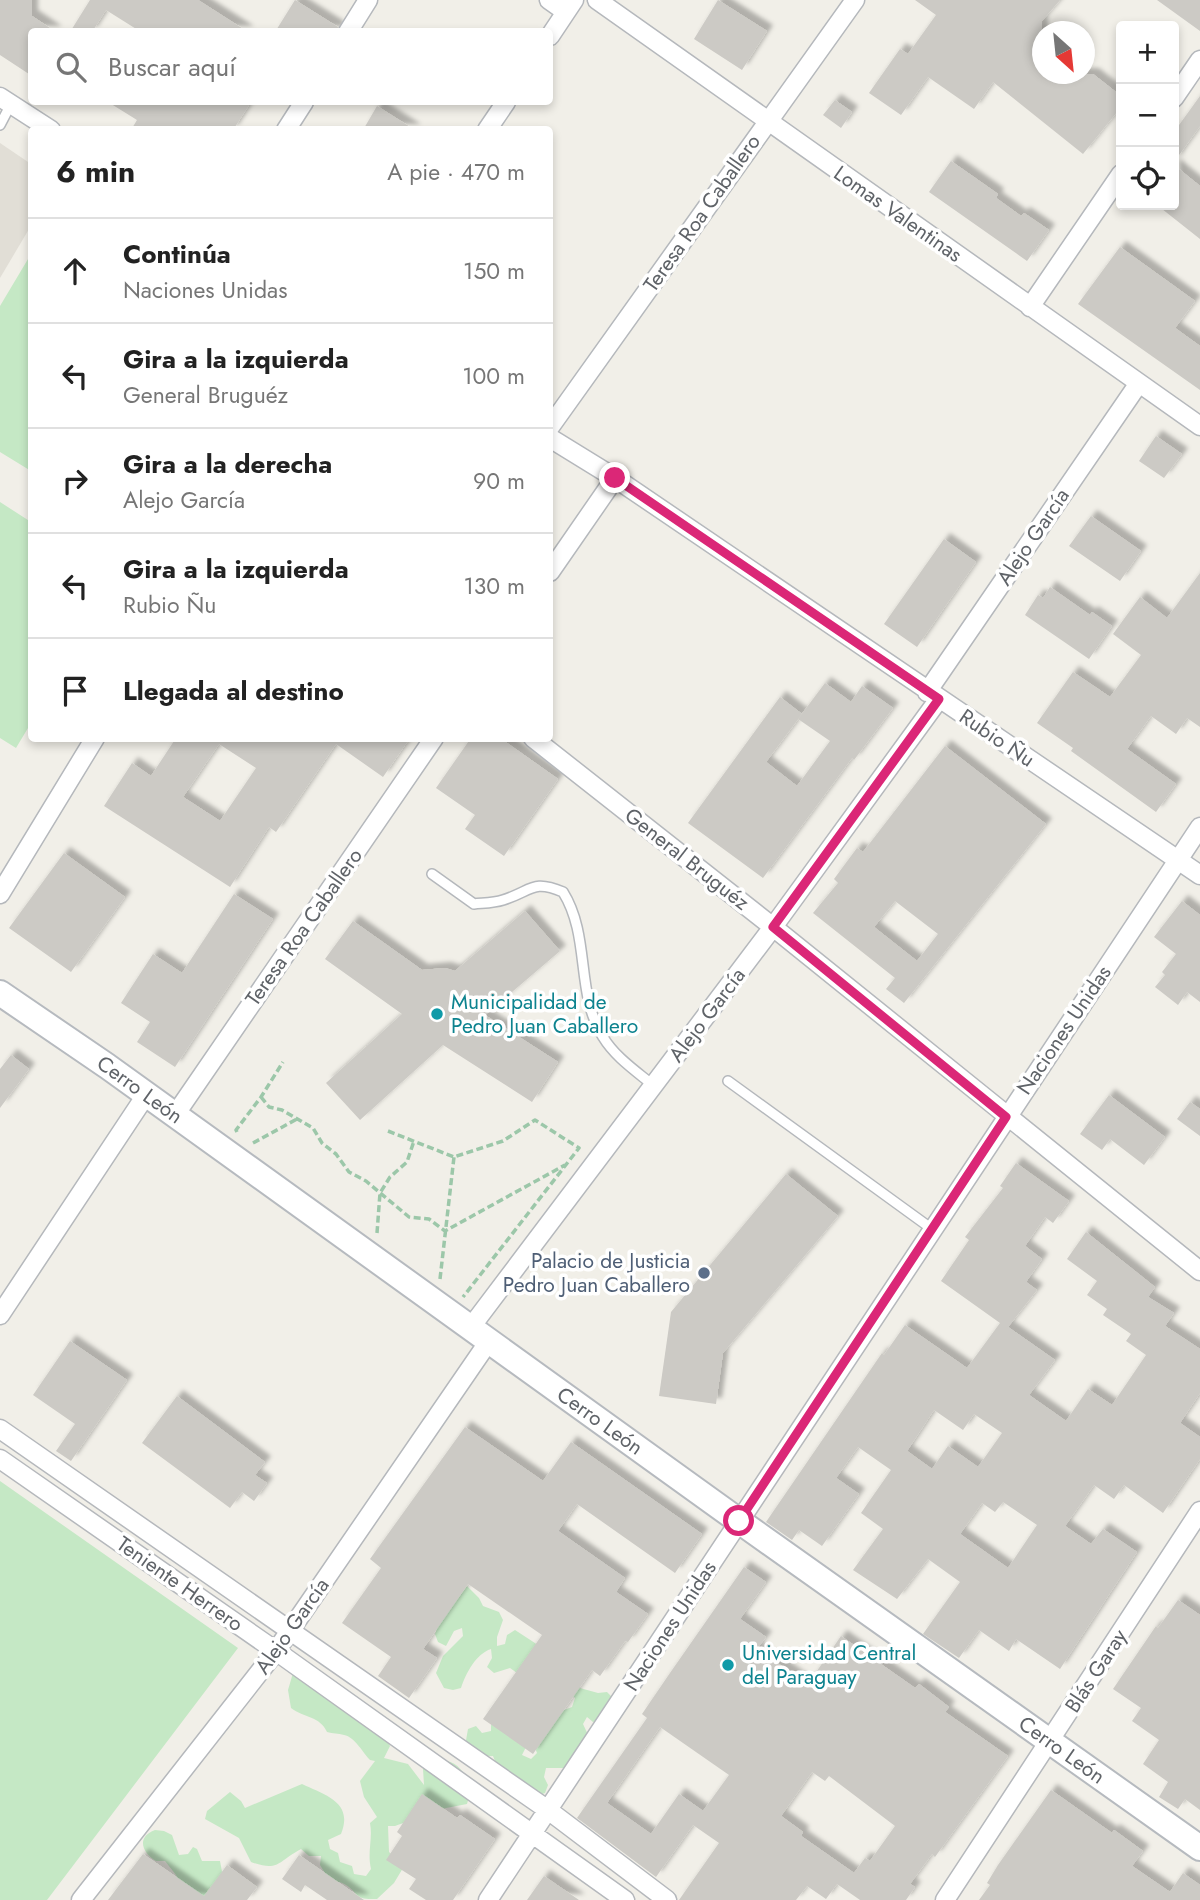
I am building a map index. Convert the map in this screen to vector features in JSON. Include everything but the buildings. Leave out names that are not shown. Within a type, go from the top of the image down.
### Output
[{"type":"street","points":[[350,28],[368,0]]},
{"type":"street","points":[[549,0],[570,6],[553,32]]},
{"type":"street","name":"Lomas Valentinas","points":[[597,0],[766,122],[1200,426]]},
{"type":"street","name":"Teresa Roa Caballero","points":[[553,423],[855,0]]},
{"type":"street","points":[[1179,91],[1200,60]]},
{"type":"street","points":[[6,100],[45,126]]},
{"type":"street","points":[[289,126],[302,105]]},
{"type":"street","points":[[490,126],[504,105]]},
{"type":"street","points":[[1030,307],[1116,181]]},
{"type":"street","name":"Alejo García","points":[[81,1900],[290,1631],[480,1334],[654,1086],[773,927],[933,695],[1139,383]]},
{"type":"street","name":"Rubio Ñu","points":[[553,440],[615,478],[1200,875]]},
{"type":"street","points":[[553,568],[615,478]]},
{"type":"street","points":[[0,894],[93,742]]},
{"type":"street","name":"Teresa Roa Caballero","points":[[175,1115],[431,742]]},
{"type":"street","name":"General Bruguéz","points":[[538,742],[773,927],[1200,1271]]},
{"type":"street","name":"Naciones Unidas","points":[[488,1900],[1200,827]]},
{"type":"street","name":"Cerro León","points":[[0,993],[175,1115],[739,1521],[1200,1848]]},
{"type":"street","points":[[0,1315],[146,1095]]},
{"type":"street","name":"Teniente Herrero","points":[[0,1429],[548,1810],[667,1900]]},
{"type":"street","name":"Teniente Herrero","points":[[0,1459],[388,1730],[625,1900]]},
{"type":"street","points":[[40,1487],[54,1466]]},
{"type":"street","name":"Blás Garay","points":[[945,1900],[1200,1511]]},
{"type":"street","points":[[388,1730],[401,1709]]},
{"type":"lane","points":[[0,125],[6,100]]},
{"type":"lane","points":[[432,874],[474,904],[502,900],[527,889],[545,885],[563,892],[577,920],[589,1004],[602,1036],[622,1060],[654,1086]]},
{"type":"lane","points":[[728,1081],[932,1229]]},
{"type":"path","points":[[242,1138],[236,1130],[283,1062]]},
{"type":"path","points":[[261,1097],[269,1107],[282,1110],[313,1128],[322,1143],[336,1154],[349,1172],[366,1181],[409,1217],[429,1219],[445,1231]]},
{"type":"path","points":[[258,1153],[248,1146],[297,1119]]},
{"type":"path","points":[[388,1131],[454,1157],[503,1141],[535,1120],[579,1148],[464,1297],[456,1291]]},
{"type":"path","points":[[366,1227],[376,1235],[380,1193],[390,1177],[407,1162],[414,1141]]},
{"type":"path","points":[[440,1279],[454,1157]]},
{"type":"path","points":[[445,1231],[567,1164]]},
{"type":"path","points":[[429,1271],[448,1285]]},
{"type":"shaded area","points":[[0,143],[28,162],[28,231],[0,278]]},
{"type":"green space","points":[[28,259],[28,469],[0,452],[0,306]]},
{"type":"green space","points":[[0,502],[28,520],[28,728],[16,748],[0,738]]},
{"type":"green space","points":[[0,1481],[238,1648],[47,1900],[0,1900]]},
{"type":"green space","points":[[467,1586],[483,1606],[499,1612],[503,1620],[497,1646],[505,1644],[507,1635],[515,1630],[538,1645],[578,1679],[580,1688],[598,1693],[607,1692],[614,1699],[602,1721],[593,1722],[587,1717],[583,1724],[590,1739],[571,1768],[546,1768],[544,1777],[548,1785],[545,1793],[528,1799],[499,1771],[493,1756],[476,1757],[465,1746],[468,1729],[476,1726],[482,1733],[491,1731],[491,1721],[530,1739],[522,1755],[531,1759],[537,1753],[534,1745],[564,1710],[572,1707],[575,1698],[569,1692],[510,1668],[494,1673],[487,1667],[492,1658],[491,1649],[472,1665],[461,1688],[444,1688],[436,1673],[443,1656],[463,1636],[462,1628],[454,1631],[446,1646],[438,1642],[435,1634],[438,1625]]},
{"type":"green space","points":[[293,1673],[386,1738],[390,1746],[384,1758],[408,1764],[424,1785],[423,1769],[433,1762],[443,1760],[458,1767],[468,1783],[467,1804],[441,1809],[395,1826],[388,1826],[389,1852],[403,1868],[394,1883],[377,1899],[360,1897],[344,1884],[329,1880],[320,1865],[321,1856],[309,1856],[301,1849],[273,1866],[251,1862],[239,1838],[205,1819],[207,1811],[230,1792],[245,1808],[302,1784],[335,1801],[344,1814],[341,1834],[328,1840],[330,1849],[338,1853],[340,1862],[352,1866],[354,1874],[366,1876],[371,1869],[370,1823],[377,1817],[364,1797],[360,1781],[375,1761],[370,1760],[348,1736],[327,1732],[316,1720],[291,1708],[288,1690]]},
{"type":"green space","points":[[155,1830],[172,1835],[179,1855],[188,1854],[193,1847],[197,1849],[202,1861],[220,1861],[223,1877],[203,1900],[179,1883],[165,1861],[156,1861],[147,1854],[143,1841]]},
{"type":"place","name":"Municipalidad de Pedro Juan Caballero","points":[[437,1014]]},
{"type":"place","name":"Palacio de Justicia Pedro Juan Caballero","points":[[704,1273]]},
{"type":"place","name":"Universidad Central del Paraguay","points":[[728,1665]]},
{"type":"route","points":[[615,478],[939,699],[773,927],[1006,1117],[739,1521]]}]
